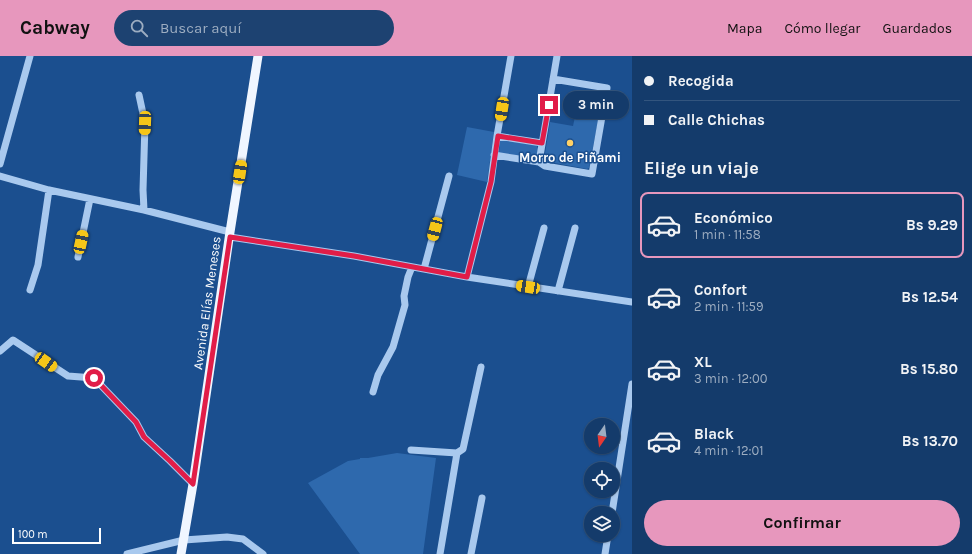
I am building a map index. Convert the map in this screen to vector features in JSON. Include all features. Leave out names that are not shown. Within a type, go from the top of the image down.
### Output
[{"type":"main road","name":"Avenida Elías Meneses","points":[[180,554],[184,540],[193,484],[258,56]]},
{"type":"street","points":[[0,164],[30,56]]},
{"type":"street","points":[[467,277],[491,182],[494,155],[511,56]]},
{"type":"street","points":[[539,162],[557,56]]},
{"type":"street","points":[[494,155],[539,162],[544,166],[592,174],[607,88],[553,79]]},
{"type":"street","points":[[139,95],[145,123],[143,190],[144,210]]},
{"type":"street","points":[[498,136],[542,143]]},
{"type":"street","points":[[0,176],[49,190],[144,210],[230,234],[467,277],[632,302]]},
{"type":"street","points":[[424,269],[449,176]]},
{"type":"street","points":[[30,290],[38,265],[49,190]]},
{"type":"street","points":[[78,257],[90,199]]},
{"type":"street","points":[[528,287],[544,228]]},
{"type":"street","points":[[558,290],[575,228]]},
{"type":"street","points":[[373,392],[378,375],[393,347],[405,304],[404,296],[412,267]]},
{"type":"street","points":[[0,351],[13,340],[68,376],[94,378],[136,422],[144,437],[193,484]]},
{"type":"street","points":[[411,450],[457,453],[463,449],[481,366]]},
{"type":"street","points":[[613,506],[632,384]]},
{"type":"street","points":[[440,554],[457,453]]},
{"type":"street","points":[[471,554],[482,498]]},
{"type":"street","points":[[127,554],[184,540],[227,537],[243,539],[263,554]]},
{"type":"street","points":[[605,554],[607,542]]},
{"type":"shaded area","name":"Morro de Piñami","points":[[576,112],[599,116],[589,168],[587,169],[544,161],[550,122],[573,126]]},
{"type":"shaded area","points":[[467,127],[494,132],[487,182],[457,175]]},
{"type":"shaded area","points":[[500,140],[536,145],[538,155],[536,158],[499,153]]},
{"type":"shaded area","points":[[397,453],[436,458],[423,554],[360,554],[308,483],[348,461]]},
{"type":"place","name":"Morro de Piñami","points":[[570,143]]},
{"type":"route","points":[[94,378],[136,422],[144,437],[193,484],[230,237],[354,256],[467,277],[491,182],[498,136],[542,143],[549,105]]}]
